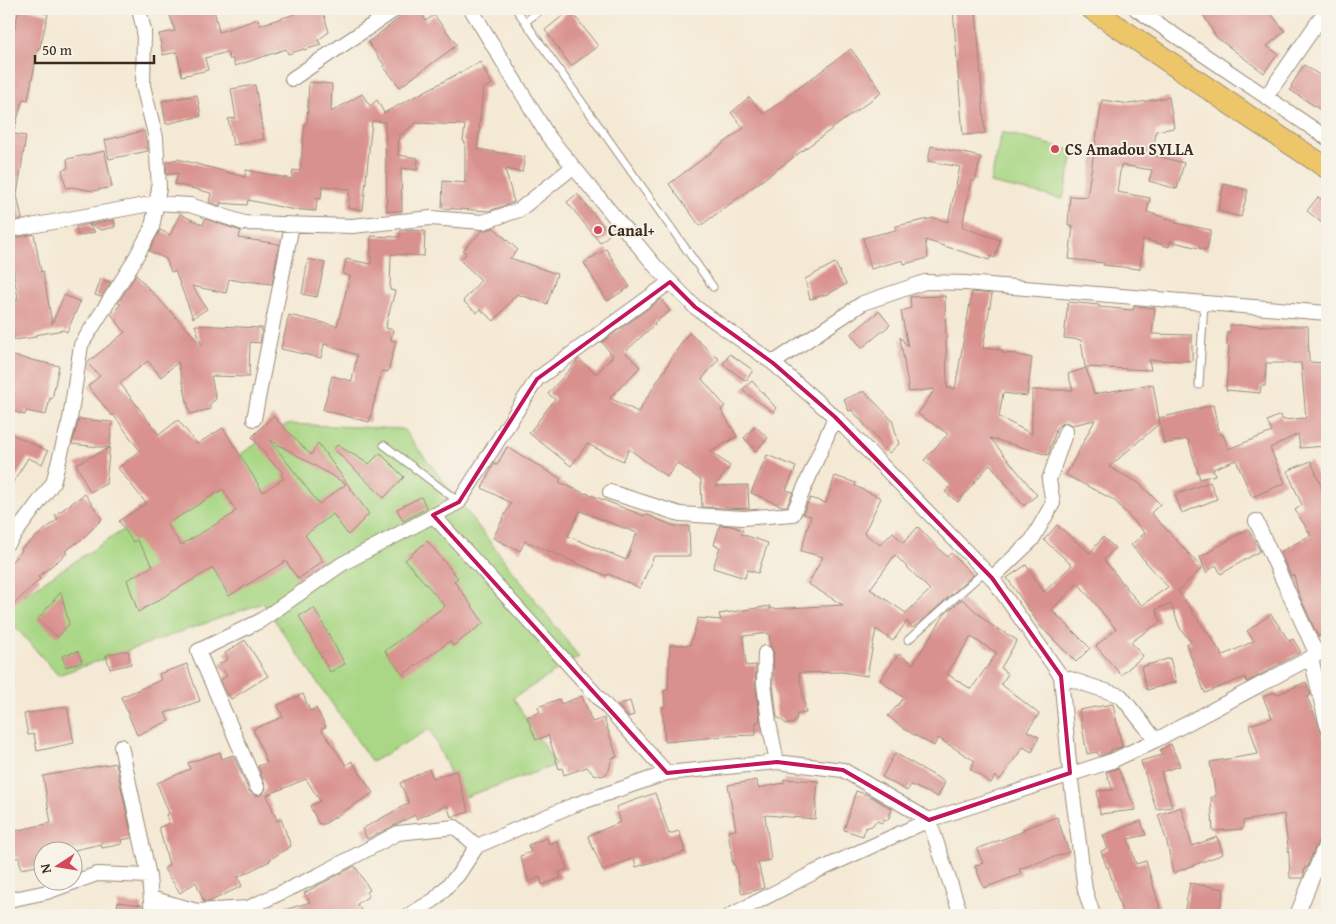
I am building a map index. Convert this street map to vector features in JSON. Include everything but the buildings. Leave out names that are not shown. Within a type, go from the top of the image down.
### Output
[{"type":"main road","points":[[1097,10],[1251,118],[1327,168]]},
{"type":"street","points":[[9,542],[53,483],[70,419],[81,345],[132,266],[152,228],[159,188],[156,138],[143,86],[144,31],[138,9]]},
{"type":"street","points":[[292,79],[396,9]]},
{"type":"street","points":[[471,9],[548,136],[656,267],[695,306],[773,363],[835,416],[989,574],[1061,676],[1070,773],[1085,890],[1093,915]]},
{"type":"street","points":[[1136,9],[1327,138]]},
{"type":"street","points":[[1266,96],[1327,9]]},
{"type":"street","points":[[9,230],[156,203],[190,205],[244,223],[352,226],[431,218],[483,222],[519,210],[573,167]]},
{"type":"street","points":[[254,419],[292,225]]},
{"type":"street","points":[[257,787],[198,651],[260,621],[342,564],[459,502],[537,379],[670,282]]},
{"type":"street","points":[[773,363],[863,303],[925,282],[965,283],[1327,313]]},
{"type":"street","points":[[610,492],[680,514],[743,518],[793,514],[835,416]]},
{"type":"street","points":[[989,574],[1032,540],[1053,503],[1049,480],[1066,431]]},
{"type":"street","points":[[433,515],[667,773]]},
{"type":"street","points":[[1256,521],[1318,654],[1327,725]]},
{"type":"street","points":[[765,653],[764,683],[769,723],[777,762]]},
{"type":"street","points":[[731,915],[815,872],[929,820],[1112,761],[1156,740],[1318,654]]},
{"type":"street","points":[[1061,676],[1121,696],[1156,740]]},
{"type":"street","points":[[121,746],[149,876],[152,915]]},
{"type":"street","points":[[409,915],[434,900],[458,875],[476,846],[570,806],[667,773],[777,762],[843,770],[929,820],[960,915]]},
{"type":"street","points":[[151,898],[197,911],[248,908],[319,875],[398,833],[455,827],[476,846]]},
{"type":"street","points":[[1297,915],[1327,841]]},
{"type":"street","points":[[9,900],[47,892],[97,874],[149,876]]},
{"type":"lane","points":[[516,9],[713,287]]},
{"type":"lane","points":[[525,22],[542,9]]},
{"type":"lane","points":[[1198,385],[1204,303]]},
{"type":"lane","points":[[384,445],[459,502]]},
{"type":"lane","points":[[908,640],[989,574]]},
{"type":"highlighted area","points":[[670,282],[695,307],[773,363],[835,417],[992,578],[1061,676],[1070,773],[929,820],[843,770],[777,762],[667,773],[433,515],[459,502],[537,379]]},
{"type":"green space","points":[[1002,132],[1074,151],[1063,199],[990,183]]},
{"type":"green space","points":[[287,424],[403,429],[579,657],[513,698],[556,765],[462,798],[430,729],[372,762],[263,603],[58,675],[9,620],[9,604]]},
{"type":"place","name":"CS Amadou SYLLA","points":[[1055,149]]},
{"type":"place","name":"Canal+","points":[[598,230]]}]
